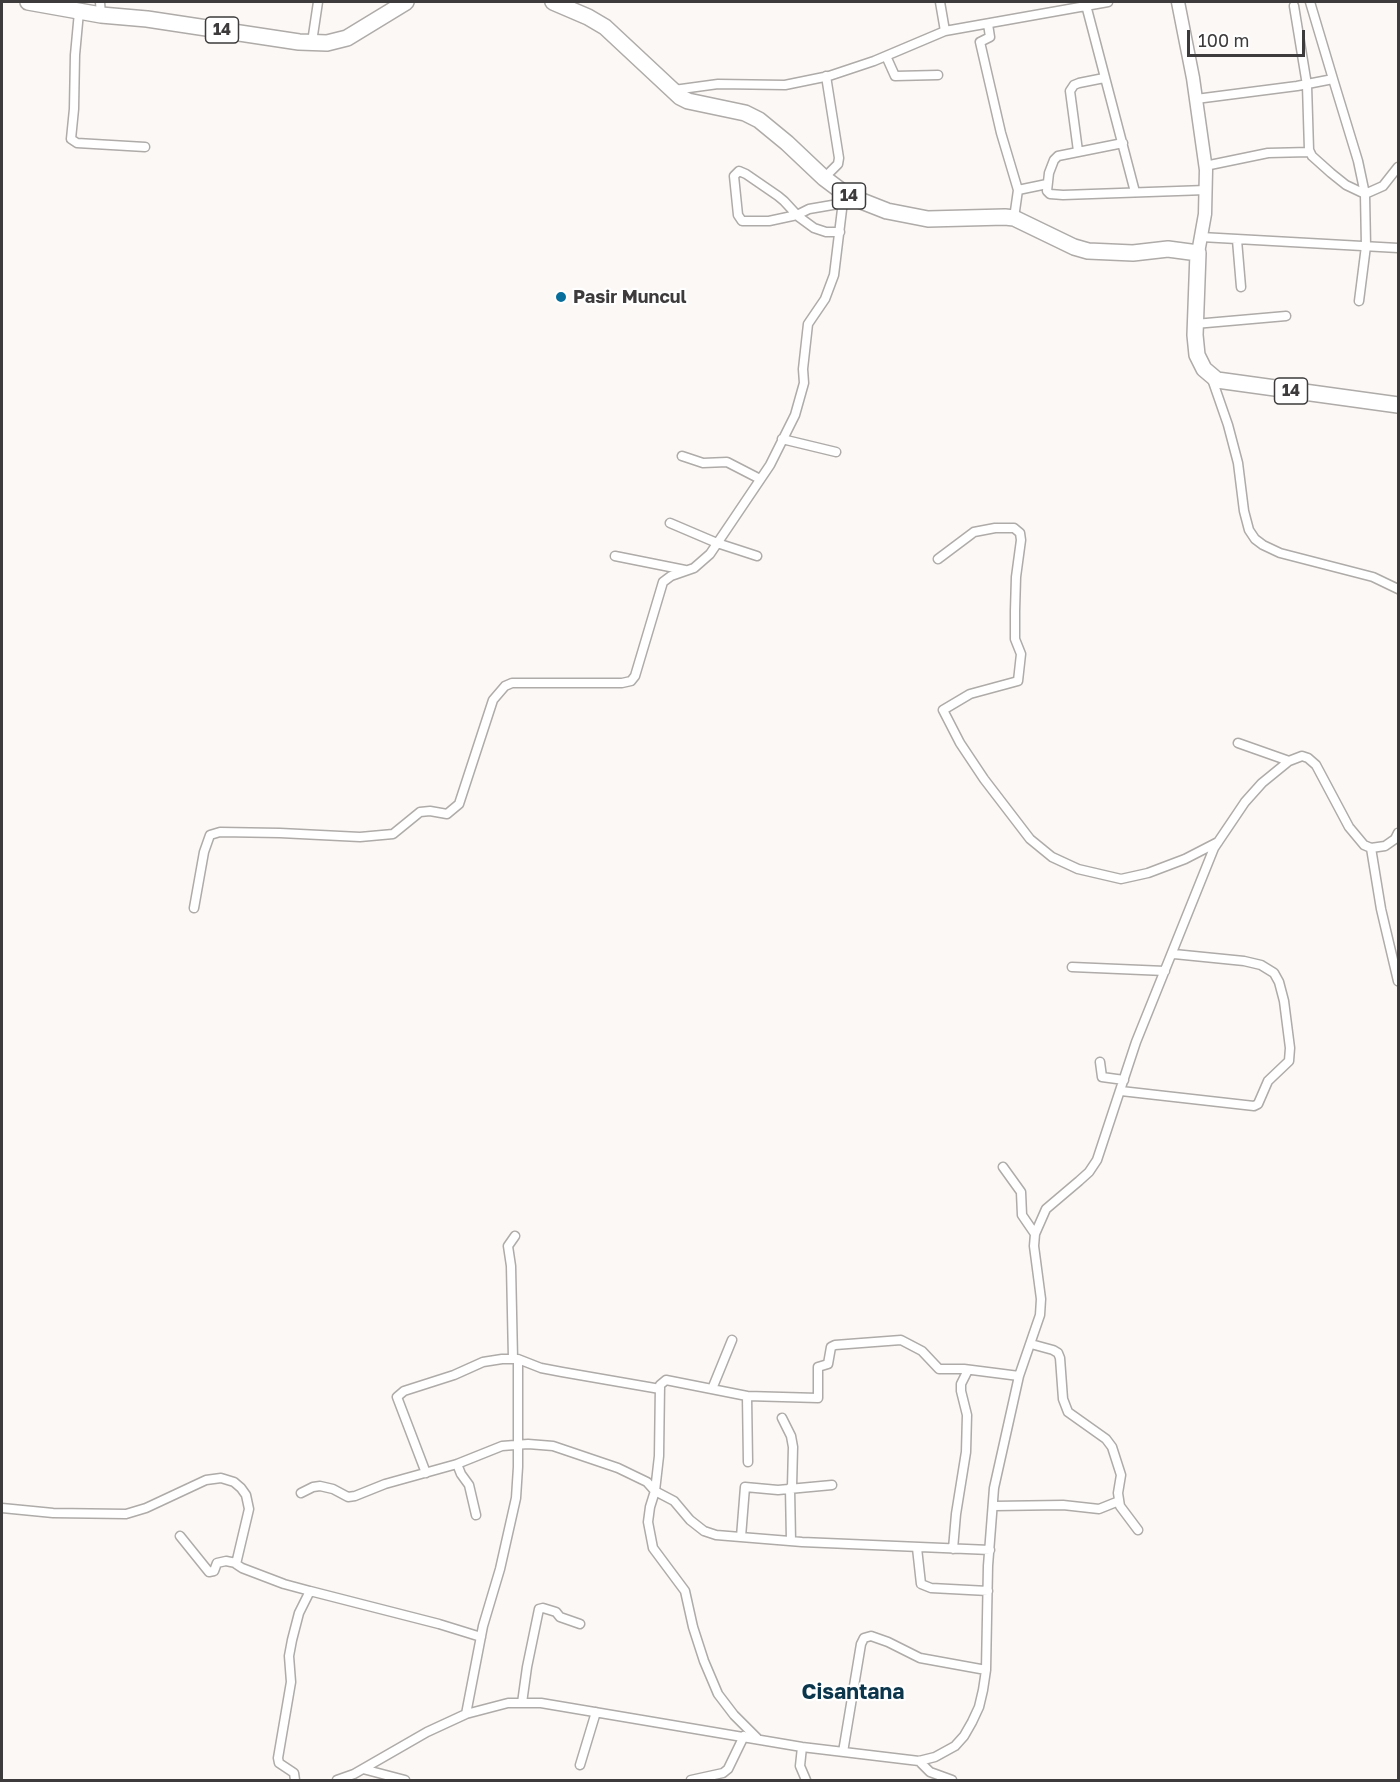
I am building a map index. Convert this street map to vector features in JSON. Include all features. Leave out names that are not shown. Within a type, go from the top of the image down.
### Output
[{"type":"highway","name":"14","points":[[28,2],[79,12],[101,8],[147,19],[327,43],[347,38],[406,2]]},
{"type":"highway","name":"14","points":[[553,2],[588,16],[605,27],[672,91],[688,101],[745,113],[759,120],[787,143],[844,198],[887,211],[928,219],[1005,216],[1088,251],[1122,254],[1168,249],[1198,253]]},
{"type":"highway","points":[[1198,253],[1195,329],[1197,355],[1210,375]]},
{"type":"highway","name":"14","points":[[1210,375],[1226,382],[1398,405]]},
{"type":"main road","points":[[1178,2],[1196,99],[1205,166],[1206,189],[1198,253]]},
{"type":"street","points":[[312,42],[318,2]]},
{"type":"street","points":[[940,2],[945,31]]},
{"type":"street","points":[[672,91],[718,84],[785,86],[826,76],[886,56],[945,31],[1108,2]]},
{"type":"street","points":[[1310,2],[1353,140],[1365,194],[1366,246],[1359,301]]},
{"type":"street","points":[[1086,5],[1135,192]]},
{"type":"street","points":[[1294,6],[1307,85],[1310,152],[1330,173],[1365,194]]},
{"type":"street","points":[[79,12],[74,109],[70,139],[77,144],[146,147]]},
{"type":"street","points":[[988,24],[990,37],[980,42],[1001,133],[1018,190],[1014,218]]},
{"type":"street","points":[[886,56],[892,74],[895,76],[938,75]]},
{"type":"street","points":[[824,178],[838,164],[839,158],[826,76]]},
{"type":"street","points":[[1078,151],[1070,91],[1074,85],[1079,83],[1104,78]]},
{"type":"street","points":[[1196,99],[1333,80]]},
{"type":"street","points":[[1123,143],[1058,156],[1051,166],[1047,191],[1056,194],[1206,189]]},
{"type":"street","points":[[1205,166],[1268,153],[1310,152]]},
{"type":"street","points":[[1365,194],[1383,186],[1398,167]]},
{"type":"street","points":[[194,908],[204,852],[208,837],[213,833],[280,833],[360,837],[397,832],[411,817],[420,812],[430,811],[444,814],[451,812],[462,798],[493,700],[500,690],[512,683],[622,683],[631,681],[635,676],[660,588],[667,579],[694,568],[701,562],[717,543],[770,465],[795,415],[800,399],[804,383],[803,369],[808,324],[830,290],[840,232],[844,198],[797,215],[770,221],[741,220],[738,218],[734,179],[736,173],[746,174],[771,191],[797,215],[821,230],[840,232]]},
{"type":"street","points":[[1018,190],[1047,184]]},
{"type":"street","points":[[1201,237],[1398,248]]},
{"type":"street","points":[[1237,240],[1241,286]]},
{"type":"street","points":[[1195,329],[1286,316]]},
{"type":"street","points":[[1210,375],[1228,425],[1238,463],[1244,511],[1249,530],[1255,539],[1280,553],[1373,577],[1398,589]]},
{"type":"street","points":[[782,440],[836,452]]},
{"type":"street","points":[[682,456],[703,463],[727,462],[760,480]]},
{"type":"street","points":[[670,523],[717,543],[757,556]]},
{"type":"street","points":[[938,559],[974,532],[995,528],[1014,528],[1020,532],[1015,610],[1015,636],[1021,654],[1018,681],[970,694],[943,710],[960,743],[984,779],[1030,839],[1052,858],[1078,869],[1121,879],[1149,873],[1219,842]]},
{"type":"street","points":[[615,556],[686,570]]},
{"type":"street","points":[[1238,743],[1289,761]]},
{"type":"street","points":[[337,1780],[363,1769],[427,1732],[466,1713],[494,1706],[522,1703],[541,1703],[802,1747],[919,1761],[935,1757],[955,1746],[964,1736],[979,1707],[986,1670],[990,1550],[996,1478],[1019,1376],[1040,1316],[1041,1299],[1034,1246],[1035,1234],[1046,1209],[1084,1177],[1097,1160],[1136,1042],[1165,970],[1174,954],[1210,858],[1245,802],[1262,783],[1289,761],[1302,756],[1313,761],[1359,841],[1371,848],[1385,846],[1395,839],[1398,833]]},
{"type":"street","points":[[1371,848],[1381,909],[1398,981]]},
{"type":"street","points":[[1121,1090],[1254,1106],[1258,1104],[1268,1082],[1289,1061],[1290,1048],[1284,1001],[1274,973],[1261,965],[1244,961],[1174,954]]},
{"type":"street","points":[[1072,967],[1165,970]]},
{"type":"street","points":[[1100,1062],[1102,1077],[1124,1080]]},
{"type":"street","points":[[1002,1167],[1022,1194],[1022,1215],[1035,1234]]},
{"type":"street","points":[[466,1713],[481,1637],[500,1569],[516,1498],[518,1445],[516,1359],[508,1246],[515,1236]]},
{"type":"street","points":[[712,1389],[732,1340]]},
{"type":"street","points":[[757,1738],[734,1715],[718,1694],[693,1627],[685,1591],[653,1548],[648,1522],[655,1491],[659,1456],[662,1382],[666,1380],[747,1396],[818,1398],[819,1367],[828,1364],[831,1347],[901,1340],[922,1351],[939,1369],[1019,1376]]},
{"type":"street","points":[[1031,1344],[1058,1353],[1063,1400],[1068,1412],[1106,1439],[1112,1447],[1120,1475],[1119,1501],[1126,1516],[1138,1530]]},
{"type":"street","points":[[426,1473],[397,1401],[400,1393],[454,1375],[483,1362],[516,1359],[552,1370],[660,1389]]},
{"type":"street","points":[[953,1549],[966,1452],[967,1415],[961,1384],[968,1370]]},
{"type":"street","points":[[747,1396],[748,1462]]},
{"type":"street","points":[[782,1418],[791,1436],[793,1447],[791,1541]]},
{"type":"street","points":[[301,1493],[320,1486],[333,1489],[348,1497],[355,1496],[385,1484],[457,1464],[502,1446],[540,1444],[554,1446],[618,1468],[647,1482],[655,1491],[674,1500],[690,1520],[704,1531],[716,1535],[917,1548],[990,1550]]},
{"type":"street","points":[[457,1464],[469,1485],[476,1515]]},
{"type":"street","points":[[2,1508],[53,1513],[126,1514],[146,1508],[206,1480],[221,1478],[234,1482],[241,1488],[248,1503],[249,1509],[236,1563]]},
{"type":"street","points":[[741,1537],[745,1487],[778,1490],[832,1485]]},
{"type":"street","points":[[994,1506],[1063,1505],[1099,1509],[1119,1501]]},
{"type":"street","points":[[180,1536],[209,1572],[214,1571],[217,1563],[226,1561],[236,1563],[242,1568],[284,1584],[481,1637]]},
{"type":"street","points":[[917,1548],[921,1584],[931,1588],[988,1591]]},
{"type":"street","points":[[295,1780],[294,1773],[279,1763],[278,1758],[291,1682],[292,1640],[299,1613],[310,1591]]},
{"type":"street","points":[[522,1703],[539,1609],[556,1612],[560,1617],[580,1624]]},
{"type":"street","points":[[843,1752],[861,1644],[864,1638],[870,1636],[888,1642],[920,1658],[986,1670]]},
{"type":"street","points":[[580,1765],[596,1712]]},
{"type":"street","points":[[691,1780],[723,1773],[728,1769],[744,1736]]},
{"type":"street","points":[[802,1747],[800,1766],[806,1780]]},
{"type":"street","points":[[919,1761],[930,1772],[952,1780]]},
{"type":"street","points":[[363,1769],[405,1780]]},
{"type":"place","name":"Pasir Muncul","points":[[561,297]]},
{"type":"district","name":"Cisantana","points":[[853,1692]]}]
